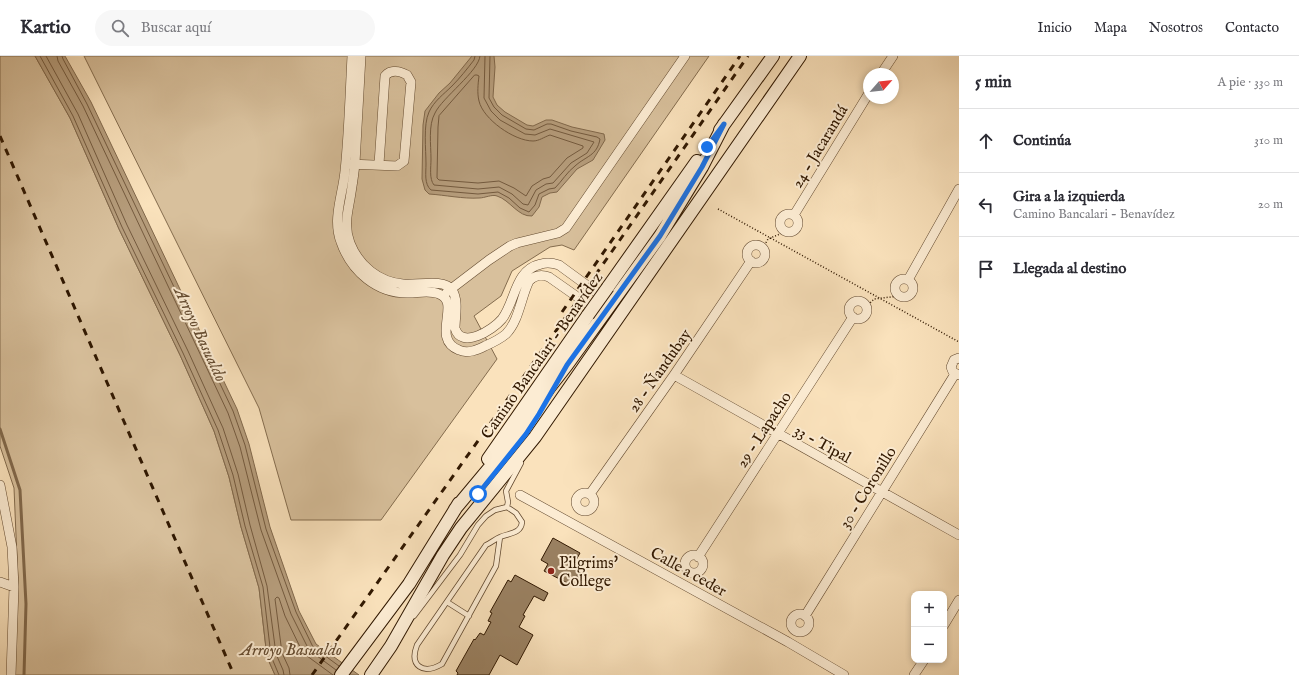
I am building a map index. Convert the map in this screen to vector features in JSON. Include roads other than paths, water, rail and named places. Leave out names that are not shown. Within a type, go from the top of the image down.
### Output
[{"type":"main road","name":"Camino Bancalari - Benavídez","points":[[341,675],[408,584],[498,444],[588,315],[773,56]]},
{"type":"main road","points":[[371,675],[391,646],[460,528],[535,437],[800,56]]},
{"type":"main road","points":[[455,509],[516,436],[548,388],[567,365],[660,236],[677,216],[752,116],[772,98]]},
{"type":"main road","points":[[660,236],[702,167],[724,124]]},
{"type":"main road","points":[[460,528],[470,505],[526,434],[567,365]]},
{"type":"street","points":[[352,56],[350,199],[346,216],[346,226],[350,244],[367,269],[392,283],[404,285],[440,283],[451,288],[455,294],[456,300],[455,328],[460,337],[465,339],[471,338],[490,329],[501,320],[506,314],[521,278],[532,267],[545,263],[559,265],[611,303]]},
{"type":"street","points":[[361,56],[350,164],[339,210],[338,230],[340,242],[349,259],[362,275],[376,285],[400,293],[434,292],[443,295],[448,306],[446,317],[446,336],[454,347],[465,352],[474,351],[496,340],[509,330],[529,281],[538,275],[549,277],[603,315]]},
{"type":"street","points":[[443,295],[494,256],[510,246],[516,243],[558,233],[566,228],[685,56]]},
{"type":"street","points":[[885,68],[893,56]]},
{"type":"street","points":[[350,164],[379,164],[396,166],[404,161],[406,156],[411,82],[407,75],[395,71],[389,72],[385,76],[379,164]]},
{"type":"street","name":"24 - Jacarandá","points":[[787,231],[793,231],[797,226],[798,220],[794,215],[863,103]]},
{"type":"street","points":[[900,296],[906,296],[911,293],[912,284],[908,280],[959,189]]},
{"type":"street","points":[[755,245],[762,248],[765,254],[763,259],[756,263],[751,261],[747,256],[749,248],[755,245]]},
{"type":"street","name":"28 - Ñandubay","points":[[590,494],[674,375],[751,261]]},
{"type":"street","points":[[860,301],[865,304],[866,313],[864,316],[859,319],[853,317],[849,310],[852,303],[860,301]]},
{"type":"street","name":"29 - Lapacho","points":[[698,557],[853,317]]},
{"type":"street","points":[[490,329],[496,340]]},
{"type":"street","points":[[957,375],[952,370],[951,364],[954,360],[959,358]]},
{"type":"street","name":"33 - Tipal","points":[[674,375],[959,535]]},
{"type":"street","name":"30 - Coronillo","points":[[805,616],[881,492],[957,375]]},
{"type":"street","points":[[0,485],[12,547],[14,587],[11,675]]},
{"type":"street","name":"Calle a ceder","points":[[520,495],[781,638],[844,675]]},
{"type":"street","points":[[0,582],[14,587]]},
{"type":"street","points":[[947,620],[959,600]]},
{"type":"street","points":[[905,675],[914,675],[922,663]]},
{"type":"lane","points":[[507,507],[508,502],[506,491],[535,437]]},
{"type":"lane","points":[[500,537],[496,566],[469,616],[442,664],[436,669],[424,673],[417,665],[414,658],[414,651],[417,645],[486,545],[500,537],[516,532],[522,526],[522,522],[516,513],[507,507]]},
{"type":"lane","points":[[391,646],[460,555],[478,525],[490,512],[507,507]]},
{"type":"lane","points":[[446,602],[469,616]]},
{"type":"water","name":"Arroyo Basualdo","points":[[35,56],[65,56],[91,102],[237,409],[249,444],[270,527],[299,611],[316,644],[359,675],[275,675],[267,657],[259,588],[241,527],[229,477],[214,431],[180,355],[119,229],[70,118]]},
{"type":"water","points":[[472,56],[494,56],[495,67],[493,97],[497,105],[505,112],[527,125],[533,126],[546,120],[552,120],[572,127],[604,134],[605,140],[593,160],[577,169],[557,192],[550,193],[542,197],[539,207],[532,216],[522,214],[502,198],[495,196],[467,198],[429,194],[425,190],[422,179],[423,125],[425,111]]},
{"type":"waterway","points":[[0,429],[20,490],[26,604],[24,675]]},
{"type":"railway","points":[[562,312],[740,56]]},
{"type":"railway","points":[[312,675],[592,280],[748,56]]},
{"type":"railway","points":[[0,136],[234,675]]},
{"type":"place","name":"Pilgrims' College","points":[[551,571]]}]
